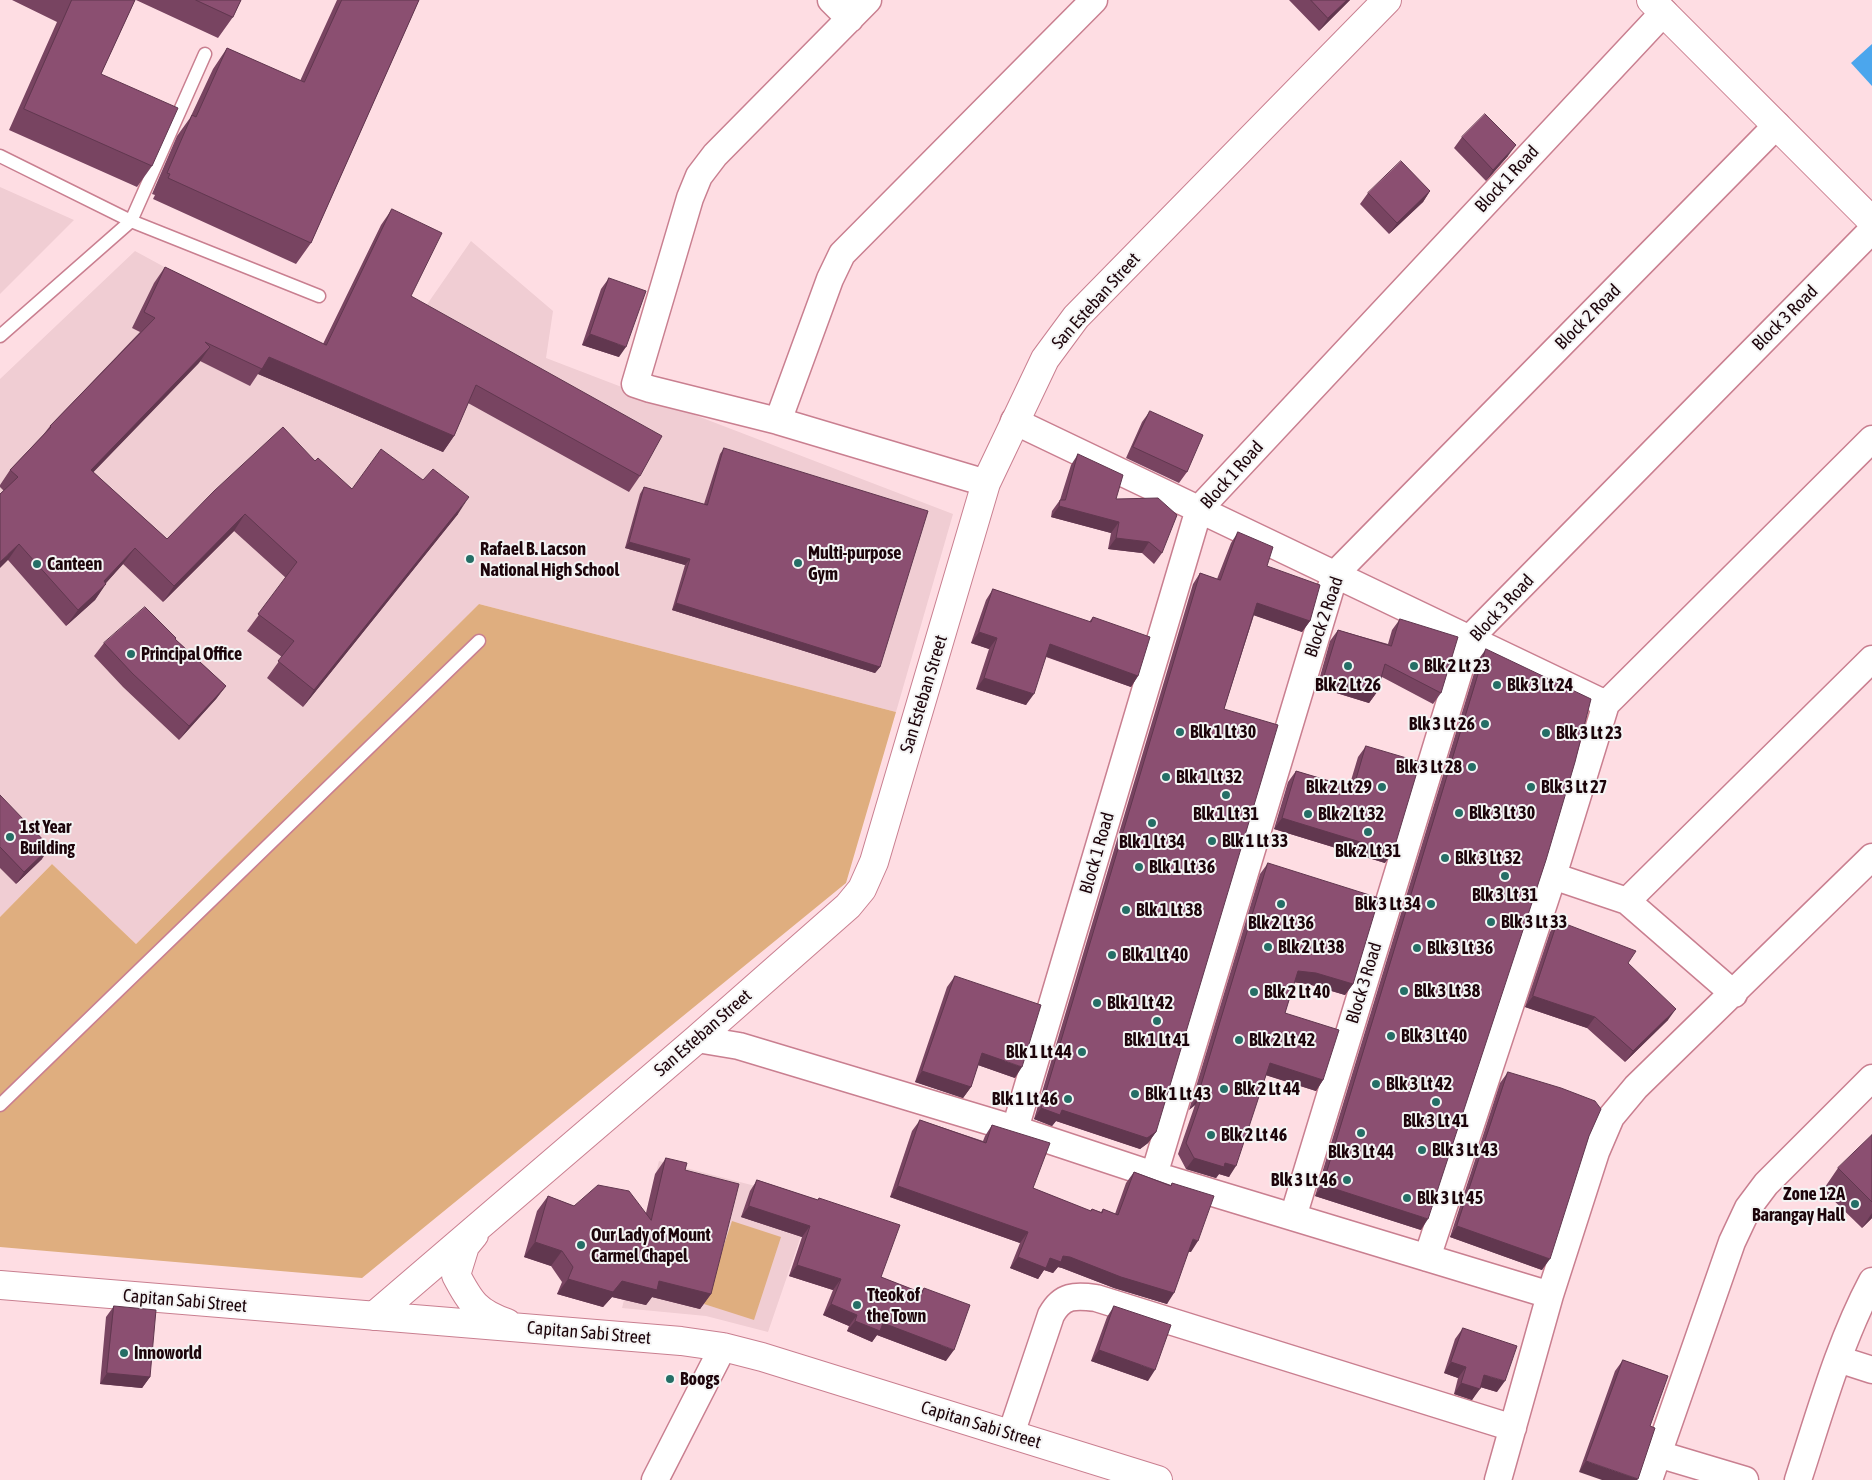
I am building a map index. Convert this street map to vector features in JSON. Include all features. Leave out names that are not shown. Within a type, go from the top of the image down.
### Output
[{"type":"street","points":[[831,0],[850,19]]},
{"type":"street","points":[[868,0],[715,155],[699,176],[690,198],[635,384],[778,421],[986,483]]},
{"type":"street","points":[[778,421],[830,279],[842,254],[1094,0]]},
{"type":"street","name":"San Esteban Street","points":[[374,1316],[697,1039],[848,906],[862,890],[874,862],[986,483],[1045,359],[1076,317],[1387,0]]},
{"type":"street","points":[[1658,6],[1872,221]]},
{"type":"street","name":"Block 1 Road","points":[[1016,1130],[1199,509],[1658,6]]},
{"type":"street","name":"Block 2 Road","points":[[1154,1175],[1335,574],[1777,125]]},
{"type":"street","name":"Block 3 Road","points":[[1293,1217],[1469,639],[1872,230]]},
{"type":"street","points":[[1014,421],[1606,704]]},
{"type":"street","points":[[1428,1258],[1553,876],[1606,704],[1872,439]]},
{"type":"street","points":[[1627,902],[1872,659]]},
{"type":"street","points":[[1498,1480],[1550,1295],[1596,1152],[1611,1118],[1636,1087],[1734,994],[1872,857]]},
{"type":"street","points":[[1553,876],[1627,902],[1734,994]]},
{"type":"street","points":[[697,1039],[739,1046],[1016,1130],[1154,1175],[1550,1295]]},
{"type":"street","points":[[1649,1480],[1732,1242],[1748,1208],[1766,1184],[1872,1078]]},
{"type":"street","points":[[483,1222],[466,1246],[456,1275],[468,1299],[491,1317],[522,1328]]},
{"type":"street","points":[[1798,1480],[1838,1359],[1861,1302],[1872,1281]]},
{"type":"street","name":"Capitan Sabi Street","points":[[0,1285],[681,1341],[723,1347],[1011,1434],[1151,1479]]},
{"type":"street","points":[[1011,1434],[1056,1305],[1066,1298],[1082,1296],[1096,1298],[1512,1428]]},
{"type":"street","points":[[655,1480],[723,1347]]},
{"type":"street","points":[[1838,1359],[1872,1370]]},
{"type":"street","points":[[1658,1454],[1745,1480]]},
{"type":"lane","points":[[0,336],[131,221],[205,54]]},
{"type":"lane","points":[[0,156],[131,221],[319,296]]},
{"type":"lane","points":[[0,1105],[480,641]]},
{"type":"shaded area","points":[[0,187],[74,220],[0,294]]},
{"type":"shaded area","name":"Rafael B. Lacson National High School","points":[[471,241],[553,311],[546,358],[953,514],[896,712],[479,604],[136,944],[52,864],[0,917],[0,379],[135,251],[374,381]]},
{"type":"shaded area","points":[[479,604],[896,712],[846,883],[362,1278],[0,1247],[0,917],[52,864],[136,944]]},
{"type":"shaded area","points":[[659,1161],[813,1201],[768,1332],[706,1316],[622,1308]]},
{"type":"shaded area","points":[[732,1221],[781,1237],[754,1320],[704,1304]]},
{"type":"water","points":[[1872,44],[1872,86],[1851,63]]},
{"type":"building","points":[[72,0],[135,0],[101,74],[178,108],[152,166],[24,109]]},
{"type":"building","points":[[196,0],[241,0],[233,17]]},
{"type":"building","points":[[342,0],[419,0],[311,243],[168,178],[170,174],[167,173],[192,115],[196,117],[227,48],[304,82]]},
{"type":"building","points":[[1311,0],[1347,0],[1328,18]]},
{"type":"building","points":[[1485,114],[1516,145],[1493,170],[1462,137]]},
{"type":"building","points":[[1401,161],[1430,191],[1397,223],[1368,193]]},
{"type":"building","points":[[392,209],[442,233],[411,296],[662,436],[640,476],[476,385],[454,436],[269,357],[262,369],[205,342],[210,347],[91,470],[167,539],[214,491],[283,427],[315,461],[318,458],[352,489],[381,449],[423,480],[433,469],[469,497],[314,690],[278,661],[294,641],[258,614],[297,562],[245,514],[174,586],[135,548],[104,581],[106,584],[78,610],[19,544],[0,562],[0,494],[18,477],[10,470],[155,318],[144,312],[165,267],[326,345]]},
{"type":"building","points":[[609,278],[646,291],[626,347],[590,334]]},
{"type":"building","points":[[1150,411],[1203,435],[1187,472],[1133,447]]},
{"type":"building","name":"Multi-purpose Gym","points":[[724,448],[928,511],[880,667],[676,603],[690,559],[629,542],[644,487],[707,505]]},
{"type":"building","points":[[1078,454],[1123,475],[1116,499],[1158,498],[1177,515],[1162,553],[1149,542],[1116,538],[1119,522],[1059,506],[1060,500],[1065,500]]},
{"type":"building","points":[[1238,532],[1273,547],[1267,566],[1320,585],[1310,621],[1257,603],[1224,709],[1278,725],[1156,1132],[1147,1138],[1062,1110],[1060,1115],[1041,1108],[1200,573],[1220,580]]},
{"type":"building","points":[[993,589],[1091,622],[1093,617],[1150,637],[1138,676],[1050,644],[1034,694],[984,678],[997,638],[979,632]]},
{"type":"building","points":[[145,607],[175,639],[226,686],[189,726],[133,674],[104,643]]},
{"type":"building","points":[[1400,619],[1458,637],[1441,693],[1385,664],[1377,692],[1324,676],[1338,630],[1391,646]]},
{"type":"building","points":[[1486,649],[1591,699],[1575,762],[1546,860],[1428,1219],[1323,1185]]},
{"type":"building","points":[[1366,746],[1420,762],[1393,852],[1282,818],[1296,771],[1353,788]]},
{"type":"building","points":[[0,795],[50,847],[24,872],[0,847]]},
{"type":"building","points":[[1268,863],[1379,898],[1353,984],[1316,973],[1298,971],[1285,1013],[1339,1030],[1323,1080],[1270,1063],[1236,1166],[1225,1163],[1224,1167],[1194,1158],[1186,1143],[1203,1094],[1197,1099]]},
{"type":"building","points":[[1558,921],[1636,951],[1628,963],[1676,1009],[1633,1051],[1595,1017],[1533,996]]},
{"type":"building","points":[[955,976],[1041,1005],[1022,1067],[982,1053],[971,1087],[922,1071]]},
{"type":"building","points":[[1508,1072],[1561,1088],[1595,1101],[1601,1109],[1589,1136],[1550,1259],[1457,1226]]},
{"type":"building","points":[[920,1120],[986,1143],[992,1125],[1050,1143],[1033,1188],[1091,1211],[1092,1209],[1102,1213],[1103,1209],[1118,1215],[1134,1172],[1171,1186],[1172,1183],[1214,1196],[1198,1241],[1193,1239],[1174,1293],[1121,1277],[1070,1257],[1063,1256],[1061,1262],[1050,1258],[1046,1268],[1018,1257],[1028,1232],[898,1186]]},
{"type":"building","points":[[1872,1135],[1872,1202],[1838,1168]]},
{"type":"building","points":[[666,1158],[687,1163],[685,1170],[739,1184],[711,1294],[659,1281],[657,1290],[622,1281],[613,1292],[568,1279],[573,1267],[562,1251],[535,1242],[548,1196],[574,1206],[598,1185],[629,1191],[651,1220]]},
{"type":"building","points":[[757,1180],[900,1225],[881,1277],[922,1293],[924,1288],[970,1305],[954,1350],[883,1323],[880,1331],[855,1321],[857,1315],[831,1304],[841,1279],[797,1265],[810,1226],[749,1206]]},
{"type":"building","name":"Innoworld","points":[[114,1306],[156,1310],[150,1377],[107,1373]]},
{"type":"building","points":[[1114,1306],[1171,1325],[1155,1370],[1099,1350]]},
{"type":"building","points":[[1463,1328],[1517,1346],[1505,1381],[1484,1375],[1480,1389],[1461,1383],[1466,1367],[1451,1362]]},
{"type":"building","points":[[1623,1360],[1668,1376],[1650,1426],[1655,1428],[1638,1479],[1586,1461]]},
{"type":"place","name":"Rafael B. Lacson National High School","points":[[470,559]]},
{"type":"place","name":"Multi-purpose Gym","points":[[798,563]]},
{"type":"place","name":"Canteen","points":[[37,564]]},
{"type":"place","name":"Principal Office","points":[[131,654]]},
{"type":"place","name":"Blk 2 Lt 26","points":[[1348,666]]},
{"type":"place","name":"Blk 2 Lt 23","points":[[1414,666]]},
{"type":"place","name":"Blk 3 Lt 24","points":[[1497,685]]},
{"type":"place","name":"Blk 3 Lt 26","points":[[1485,724]]},
{"type":"place","name":"Blk 1 Lt 30","points":[[1180,732]]},
{"type":"place","name":"Blk 3 Lt 23","points":[[1546,733]]},
{"type":"place","name":"Blk 3 Lt 28","points":[[1472,767]]},
{"type":"place","name":"Blk 1 Lt 32","points":[[1166,777]]},
{"type":"place","name":"Blk 2 Lt 29","points":[[1382,787]]},
{"type":"place","name":"Blk 3 Lt 27","points":[[1531,787]]},
{"type":"place","name":"Blk 1 Lt 31","points":[[1226,795]]},
{"type":"place","name":"Blk 3 Lt 30","points":[[1459,813]]},
{"type":"place","name":"Blk 2 Lt 32","points":[[1308,814]]},
{"type":"place","name":"Blk 1 Lt 34","points":[[1152,823]]},
{"type":"place","name":"Blk 2 Lt 31","points":[[1368,832]]},
{"type":"place","name":"1st Year Building","points":[[10,837]]},
{"type":"place","name":"Blk 1 Lt 33","points":[[1212,841]]},
{"type":"place","name":"Blk 3 Lt 32","points":[[1445,858]]},
{"type":"place","name":"Blk 1 Lt 36","points":[[1139,867]]},
{"type":"place","name":"Blk 3 Lt 31","points":[[1505,876]]},
{"type":"place","name":"Blk 2 Lt 36","points":[[1281,904]]},
{"type":"place","name":"Blk 3 Lt 34","points":[[1431,904]]},
{"type":"place","name":"Blk 1 Lt 38","points":[[1126,910]]},
{"type":"place","name":"Blk 3 Lt 33","points":[[1491,922]]},
{"type":"place","name":"Blk 2 Lt 38","points":[[1268,947]]},
{"type":"place","name":"Blk 3 Lt 36","points":[[1417,948]]},
{"type":"place","name":"Blk 1 Lt 40","points":[[1112,955]]},
{"type":"place","name":"Blk 3 Lt 38","points":[[1404,991]]},
{"type":"place","name":"Blk 2 Lt 40","points":[[1254,992]]},
{"type":"place","name":"Blk 1 Lt 42","points":[[1097,1003]]},
{"type":"place","name":"Blk 1 Lt 41","points":[[1157,1021]]},
{"type":"place","name":"Blk 3 Lt 40","points":[[1391,1036]]},
{"type":"place","name":"Blk 2 Lt 42","points":[[1239,1040]]},
{"type":"place","name":"Blk 1 Lt 44","points":[[1082,1052]]},
{"type":"place","name":"Blk 3 Lt 42","points":[[1376,1084]]},
{"type":"place","name":"Blk 2 Lt 44","points":[[1224,1089]]},
{"type":"place","name":"Blk 1 Lt 43","points":[[1135,1094]]},
{"type":"place","name":"Blk 1 Lt 46","points":[[1068,1099]]},
{"type":"place","name":"Blk 3 Lt 41","points":[[1436,1102]]},
{"type":"place","name":"Blk 3 Lt 44","points":[[1361,1133]]},
{"type":"place","name":"Blk 2 Lt 46","points":[[1211,1135]]},
{"type":"place","name":"Blk 3 Lt 43","points":[[1422,1150]]},
{"type":"place","name":"Blk 3 Lt 46","points":[[1347,1180]]},
{"type":"place","name":"Blk 3 Lt 45","points":[[1407,1198]]},
{"type":"place","name":"Zone 12A Barangay Hall","points":[[1855,1204]]},
{"type":"place","name":"Our Lady of Mount Carmel Chapel","points":[[581,1245]]},
{"type":"place","name":"Tteok of the Town","points":[[857,1305]]},
{"type":"place","name":"Innoworld","points":[[124,1353]]},
{"type":"place","name":"Boogs","points":[[670,1379]]}]
